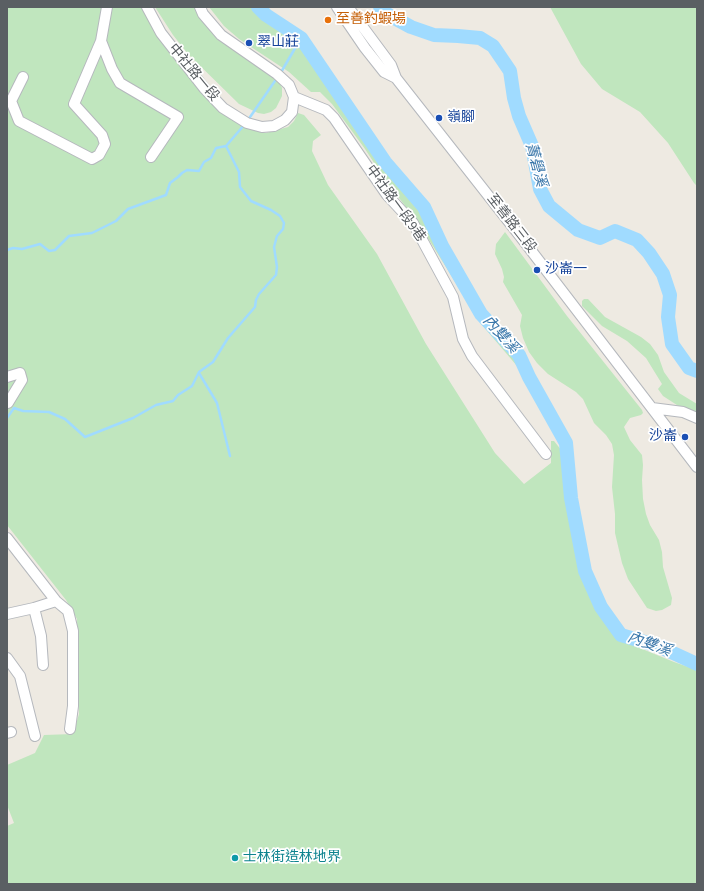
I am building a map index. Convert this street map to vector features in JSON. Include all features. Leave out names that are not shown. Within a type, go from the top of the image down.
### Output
[{"type":"street","points":[[23,77],[11,101],[19,120],[92,159],[99,155],[105,144],[102,134],[74,104],[101,41],[107,7]]},
{"type":"street","name":"中社路一段","points":[[147,7],[161,33],[204,88],[223,108],[247,123],[262,127],[274,126],[285,120],[292,112],[294,97]]},
{"type":"street","points":[[200,7],[203,14],[222,35],[277,74],[289,85],[294,97]]},
{"type":"street","name":"至善路三段","points":[[337,7],[365,48],[384,72],[396,78]]},
{"type":"street","name":"至善路三段","points":[[348,7],[391,65],[396,78],[520,236],[697,467]]},
{"type":"street","points":[[101,41],[112,69],[120,83],[178,117],[151,157]]},
{"type":"street","name":"中社路一段9巷","points":[[294,97],[326,110],[334,118],[387,195],[413,224],[453,297],[463,339],[472,356],[546,454]]},
{"type":"street","points":[[7,377],[20,373],[22,380],[8,403]]},
{"type":"street","points":[[652,408],[683,412],[697,418]]},
{"type":"street","points":[[7,538],[56,601],[68,611],[73,630],[73,706],[70,729]]},
{"type":"street","points":[[7,614],[56,601]]},
{"type":"street","points":[[34,608],[41,636],[43,665]]},
{"type":"street","points":[[7,658],[20,676],[35,736]]},
{"type":"green space","points":[[7,7],[143,7],[175,59],[254,130],[266,133],[288,127],[294,121],[298,113],[304,115],[321,135],[313,141],[312,151],[328,185],[377,254],[426,344],[495,453],[524,484],[551,463],[551,441],[554,441],[562,451],[568,503],[582,569],[594,607],[606,625],[618,639],[697,670],[697,884],[7,884],[7,826],[14,823],[7,805],[7,765],[35,753],[44,735],[73,734],[79,714],[77,619],[66,600],[7,525]]},
{"type":"green space","points":[[155,7],[196,7],[279,81],[282,88],[282,96],[276,108],[271,112],[264,114],[258,113],[239,104],[188,54],[173,35]]},
{"type":"green space","points":[[209,7],[254,7],[267,22],[309,55],[384,163],[422,214],[447,261],[479,313],[511,349],[516,357],[517,366],[482,325],[421,227],[384,178],[332,104],[320,92],[311,92],[289,72],[239,39],[224,26]]},
{"type":"green space","points":[[550,7],[697,7],[697,186],[668,143],[640,112],[602,89],[581,64]]},
{"type":"green space","points":[[505,232],[567,316],[642,410],[643,413],[641,415],[630,418],[624,427],[630,440],[642,455],[643,499],[646,514],[650,525],[659,540],[662,552],[663,567],[672,598],[671,605],[662,610],[656,611],[647,608],[628,579],[622,563],[615,533],[615,514],[612,487],[614,455],[612,444],[606,435],[594,423],[583,399],[576,392],[548,374],[537,363],[529,352],[523,338],[520,326],[522,315],[503,282],[504,277],[502,269],[495,254],[496,244]]},
{"type":"green space","points":[[584,299],[588,299],[605,317],[641,337],[650,344],[658,355],[664,372],[679,393],[697,404],[697,414],[680,407],[663,396],[658,389],[662,384],[646,358],[627,341],[602,326],[582,306],[582,301]]},
{"type":"waterway","name":"內雙溪","points":[[258,7],[266,15],[301,38],[385,162],[424,207],[442,246],[481,314],[519,355],[529,377],[566,443],[571,498],[585,571],[601,607],[621,635],[658,646],[697,664]]},
{"type":"waterway","name":"菁礐溪","points":[[380,7],[387,14],[411,27],[434,35],[480,38],[493,46],[510,71],[514,98],[519,116],[532,146],[540,189],[549,206],[578,230],[600,238],[615,231],[637,240],[649,253],[663,274],[670,295],[668,317],[672,344],[689,368],[697,371]]},
{"type":"waterway","points":[[280,74],[301,38]]},
{"type":"waterway","points":[[248,120],[277,78]]},
{"type":"waterway","points":[[7,250],[13,248],[22,249],[40,244],[49,251],[55,250],[69,236],[92,233],[116,221],[128,209],[166,195],[170,183],[187,170],[199,171],[204,162],[211,158],[216,148],[226,146],[245,124]]},
{"type":"waterway","points":[[7,418],[14,408],[23,411],[49,412],[65,419],[85,437],[133,418],[156,405],[173,401],[178,395],[192,386],[199,372],[213,362],[228,338],[255,307],[259,294],[276,275],[277,267],[274,247],[277,236],[283,229],[284,223],[280,216],[251,201],[240,187],[239,172],[226,146]]},
{"type":"waterway","points":[[199,373],[217,403],[230,456]]},
{"type":"place","name":"至善釣蝦場","points":[[328,20]]},
{"type":"place","name":"翠山莊","points":[[249,43]]},
{"type":"place","name":"嶺腳","points":[[439,118]]},
{"type":"place","name":"沙崙一","points":[[537,270]]},
{"type":"place","name":"沙崙","points":[[685,437]]},
{"type":"place","name":"士林街造林地界","points":[[235,858]]}]
